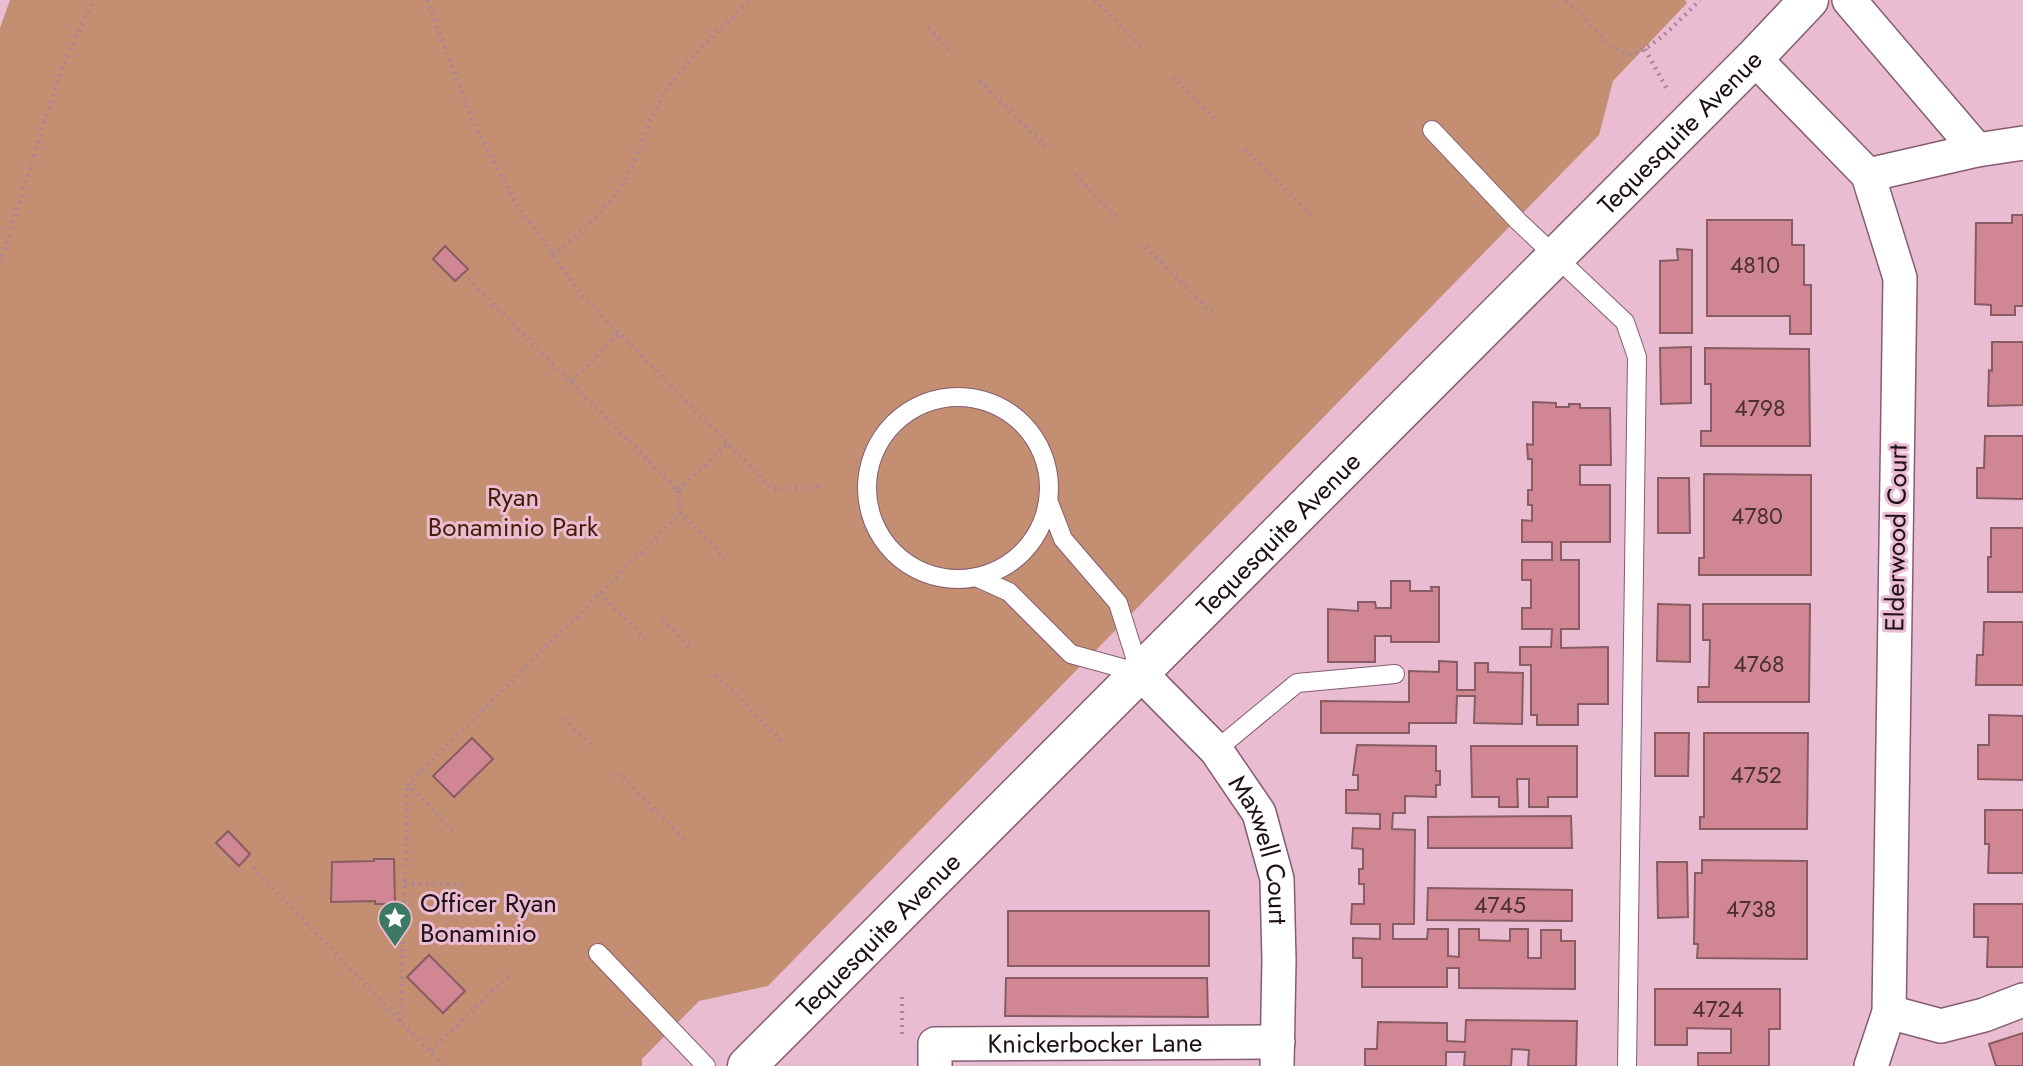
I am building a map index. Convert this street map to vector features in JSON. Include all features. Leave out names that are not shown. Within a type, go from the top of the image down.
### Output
[{"type":"street","name":"Tequesquite Avenue","points":[[747,1066],[1809,0]]},
{"type":"street","points":[[1849,0],[1977,150]]},
{"type":"street","name":"Elderwood Court","points":[[1754,58],[1868,175],[1900,278],[1889,1012],[1871,1066]]},
{"type":"street","points":[[1868,175],[2023,142]]},
{"type":"street","name":"Maxwell Court","points":[[1140,673],[1216,750],[1259,813],[1277,879],[1277,1054]]},
{"type":"street","points":[[1889,1012],[1941,1026],[2023,1000]]},
{"type":"street","name":"Knickerbocker Lane","points":[[935,1066],[935,1044],[1277,1054]]},
{"type":"lane","points":[[1432,130],[1518,221],[1625,322],[1637,357],[1627,1066]]},
{"type":"lane","points":[[942,398],[971,398],[998,407],[1021,422],[1038,444],[1048,470],[1048,500],[1041,527],[1025,550],[1003,567],[976,577],[954,579],[933,576],[905,563],[884,542],[871,515],[867,493],[868,471],[876,449],[892,425],[915,408],[942,398]]},
{"type":"lane","points":[[1048,500],[1063,539],[1118,603],[1140,673]]},
{"type":"lane","points":[[976,577],[1009,592],[1071,654],[1140,673]]},
{"type":"lane","points":[[1216,750],[1297,683],[1395,674]]},
{"type":"lane","points":[[598,953],[706,1066]]},
{"type":"path","points":[[0,263],[60,73],[93,0]]},
{"type":"path","points":[[427,0],[485,149],[515,202],[584,298],[773,489],[823,487]]},
{"type":"path","points":[[553,255],[586,230],[613,198],[631,169],[660,101],[668,89],[684,67],[750,0]]},
{"type":"path","points":[[1095,0],[1145,50]]},
{"type":"path","points":[[1566,0],[1613,48],[1631,55],[1662,38],[1700,0]]},
{"type":"path","points":[[928,28],[953,53]]},
{"type":"path","points":[[1646,49],[1667,89]]},
{"type":"path","points":[[1173,77],[1217,122]]},
{"type":"path","points":[[980,80],[1047,148]]},
{"type":"path","points":[[1245,149],[1312,216]]},
{"type":"path","points":[[1074,175],[1119,220]]},
{"type":"path","points":[[1146,247],[1213,314]]},
{"type":"path","points":[[468,279],[678,491],[681,513],[725,558]]},
{"type":"path","points":[[571,382],[619,333]]},
{"type":"path","points":[[678,491],[728,443]]},
{"type":"path","points":[[400,1021],[408,785],[681,513]]},
{"type":"path","points":[[600,593],[645,639]]},
{"type":"path","points":[[663,620],[691,649]]},
{"type":"path","points":[[716,675],[782,741]]},
{"type":"path","points":[[564,719],[593,747]]},
{"type":"path","points":[[618,773],[684,839]]},
{"type":"path","points":[[408,785],[453,830]]},
{"type":"path","points":[[253,867],[443,1066]]},
{"type":"path","points":[[404,884],[466,885]]},
{"type":"path","points":[[429,1052],[512,972]]},
{"type":"green space","name":"Ryan Bonaminio Park","points":[[10,0],[1685,0],[1687,3],[1613,81],[1599,135],[768,986],[699,1001],[642,1059],[642,1066],[0,1066],[0,28]]},
{"type":"building","points":[[2012,215],[2023,215],[2023,306],[2015,306],[2015,315],[1991,315],[1991,305],[1975,304],[1976,223],[2012,223]]},
{"type":"building","points":[[1707,220],[1792,220],[1792,245],[1804,245],[1804,285],[1811,285],[1811,334],[1790,334],[1790,316],[1707,316]]},
{"type":"building","points":[[445,246],[468,269],[455,281],[433,259]]},
{"type":"building","points":[[1677,249],[1692,250],[1692,333],[1660,333],[1660,261],[1678,260]]},
{"type":"building","points":[[1992,342],[2023,342],[2023,405],[1988,406]]},
{"type":"building","points":[[1691,347],[1691,403],[1661,404],[1660,348]]},
{"type":"building","points":[[1705,348],[1809,349],[1810,446],[1701,446],[1701,431],[1711,431],[1711,384],[1705,384]]},
{"type":"building","points":[[1533,402],[1556,403],[1556,407],[1580,404],[1580,408],[1610,408],[1611,465],[1580,465],[1580,485],[1610,485],[1610,542],[1561,542],[1561,560],[1579,560],[1579,629],[1561,629],[1561,648],[1608,647],[1608,704],[1578,704],[1578,725],[1537,725],[1537,715],[1531,715],[1531,665],[1520,665],[1520,647],[1551,647],[1552,629],[1522,629],[1522,608],[1531,608],[1531,580],[1522,580],[1522,560],[1552,560],[1552,542],[1522,542],[1522,520],[1532,521],[1528,490],[1532,490],[1532,459],[1528,459],[1527,444],[1533,445]]},
{"type":"building","points":[[1985,436],[2023,436],[2023,499],[1977,498],[1977,468],[1984,468]]},
{"type":"building","points":[[1704,474],[1811,475],[1811,575],[1699,575],[1699,558],[1704,558]]},
{"type":"building","points":[[1658,478],[1689,478],[1690,533],[1658,533]]},
{"type":"building","points":[[1991,528],[2023,528],[2023,592],[1988,592]]},
{"type":"building","points":[[1391,581],[1410,581],[1410,591],[1432,591],[1431,587],[1439,587],[1439,642],[1391,642],[1391,636],[1375,636],[1375,662],[1328,662],[1328,609],[1358,611],[1358,602],[1375,602],[1376,608],[1391,608]]},
{"type":"building","points":[[1658,604],[1690,605],[1690,662],[1657,661]]},
{"type":"building","points":[[1703,604],[1810,604],[1809,702],[1698,702],[1698,687],[1709,687],[1710,640],[1703,640]]},
{"type":"building","points":[[1984,622],[2023,622],[2023,685],[1976,685],[1977,655],[1983,655]]},
{"type":"building","points":[[1439,661],[1457,662],[1457,690],[1475,690],[1475,663],[1488,663],[1488,672],[1523,673],[1522,724],[1474,723],[1475,696],[1457,696],[1456,723],[1409,723],[1409,733],[1321,733],[1321,701],[1409,702],[1409,671],[1439,672]]},
{"type":"building","points":[[1989,715],[2023,716],[2023,780],[1978,779],[1978,745],[1989,745]]},
{"type":"building","points":[[1655,733],[1689,733],[1688,776],[1655,776]]},
{"type":"building","points":[[1704,733],[1808,733],[1807,829],[1700,829],[1700,817],[1704,817]]},
{"type":"building","points":[[472,738],[493,759],[454,797],[433,776]]},
{"type":"building","points":[[1357,745],[1436,746],[1436,771],[1440,771],[1440,785],[1436,785],[1436,797],[1405,796],[1405,813],[1393,813],[1392,829],[1415,830],[1414,924],[1393,924],[1393,939],[1427,939],[1428,929],[1448,929],[1448,956],[1459,957],[1459,929],[1479,929],[1479,940],[1510,941],[1510,929],[1528,929],[1528,958],[1541,958],[1541,930],[1561,930],[1561,941],[1575,941],[1575,989],[1459,988],[1459,968],[1447,968],[1447,987],[1362,987],[1362,958],[1353,958],[1353,938],[1380,939],[1380,924],[1351,924],[1352,904],[1364,904],[1364,884],[1359,884],[1359,869],[1363,869],[1363,849],[1352,848],[1353,828],[1380,829],[1380,814],[1346,813],[1346,790],[1358,790],[1358,775],[1353,775]]},
{"type":"building","points":[[1471,746],[1577,746],[1577,797],[1548,797],[1548,807],[1529,807],[1529,779],[1517,779],[1518,807],[1499,807],[1499,797],[1472,797]]},
{"type":"building","points":[[1985,810],[2023,810],[2023,873],[1988,873],[1989,844],[1985,844]]},
{"type":"building","points":[[1571,816],[1572,848],[1428,848],[1428,817]]},
{"type":"building","points":[[228,831],[250,854],[239,866],[216,843]]},
{"type":"building","points":[[394,859],[395,904],[375,904],[375,901],[331,902],[332,862]]},
{"type":"building","points":[[1702,860],[1807,861],[1807,959],[1697,958],[1698,944],[1694,944],[1695,873],[1702,873]]},
{"type":"building","points":[[1657,862],[1687,862],[1688,917],[1658,918]]},
{"type":"building","points":[[1428,888],[1572,890],[1572,921],[1427,920]]},
{"type":"building","points":[[1974,904],[2023,904],[2023,967],[1987,967],[1988,937],[1974,937]]},
{"type":"building","points":[[1008,911],[1209,911],[1209,966],[1008,966]]},
{"type":"building","points":[[429,955],[465,991],[443,1013],[407,977]]},
{"type":"building","points":[[1006,978],[1207,978],[1208,1017],[1005,1016]]},
{"type":"building","points":[[1655,989],[1780,989],[1780,1029],[1769,1029],[1769,1066],[1698,1066],[1698,1053],[1731,1053],[1731,1029],[1687,1028],[1687,1045],[1655,1045]]},
{"type":"building","points":[[1466,1020],[1577,1021],[1576,1066],[1528,1066],[1529,1050],[1512,1049],[1511,1066],[1464,1066],[1465,1052],[1446,1052],[1446,1066],[1365,1066],[1365,1049],[1377,1049],[1378,1022],[1447,1023],[1447,1041],[1465,1042]]},
{"type":"building","points":[[2023,1033],[2023,1066],[1996,1066],[1989,1044]]},
{"type":"place","name":"Officer Ryan Bonaminio","points":[[395,948]]}]
